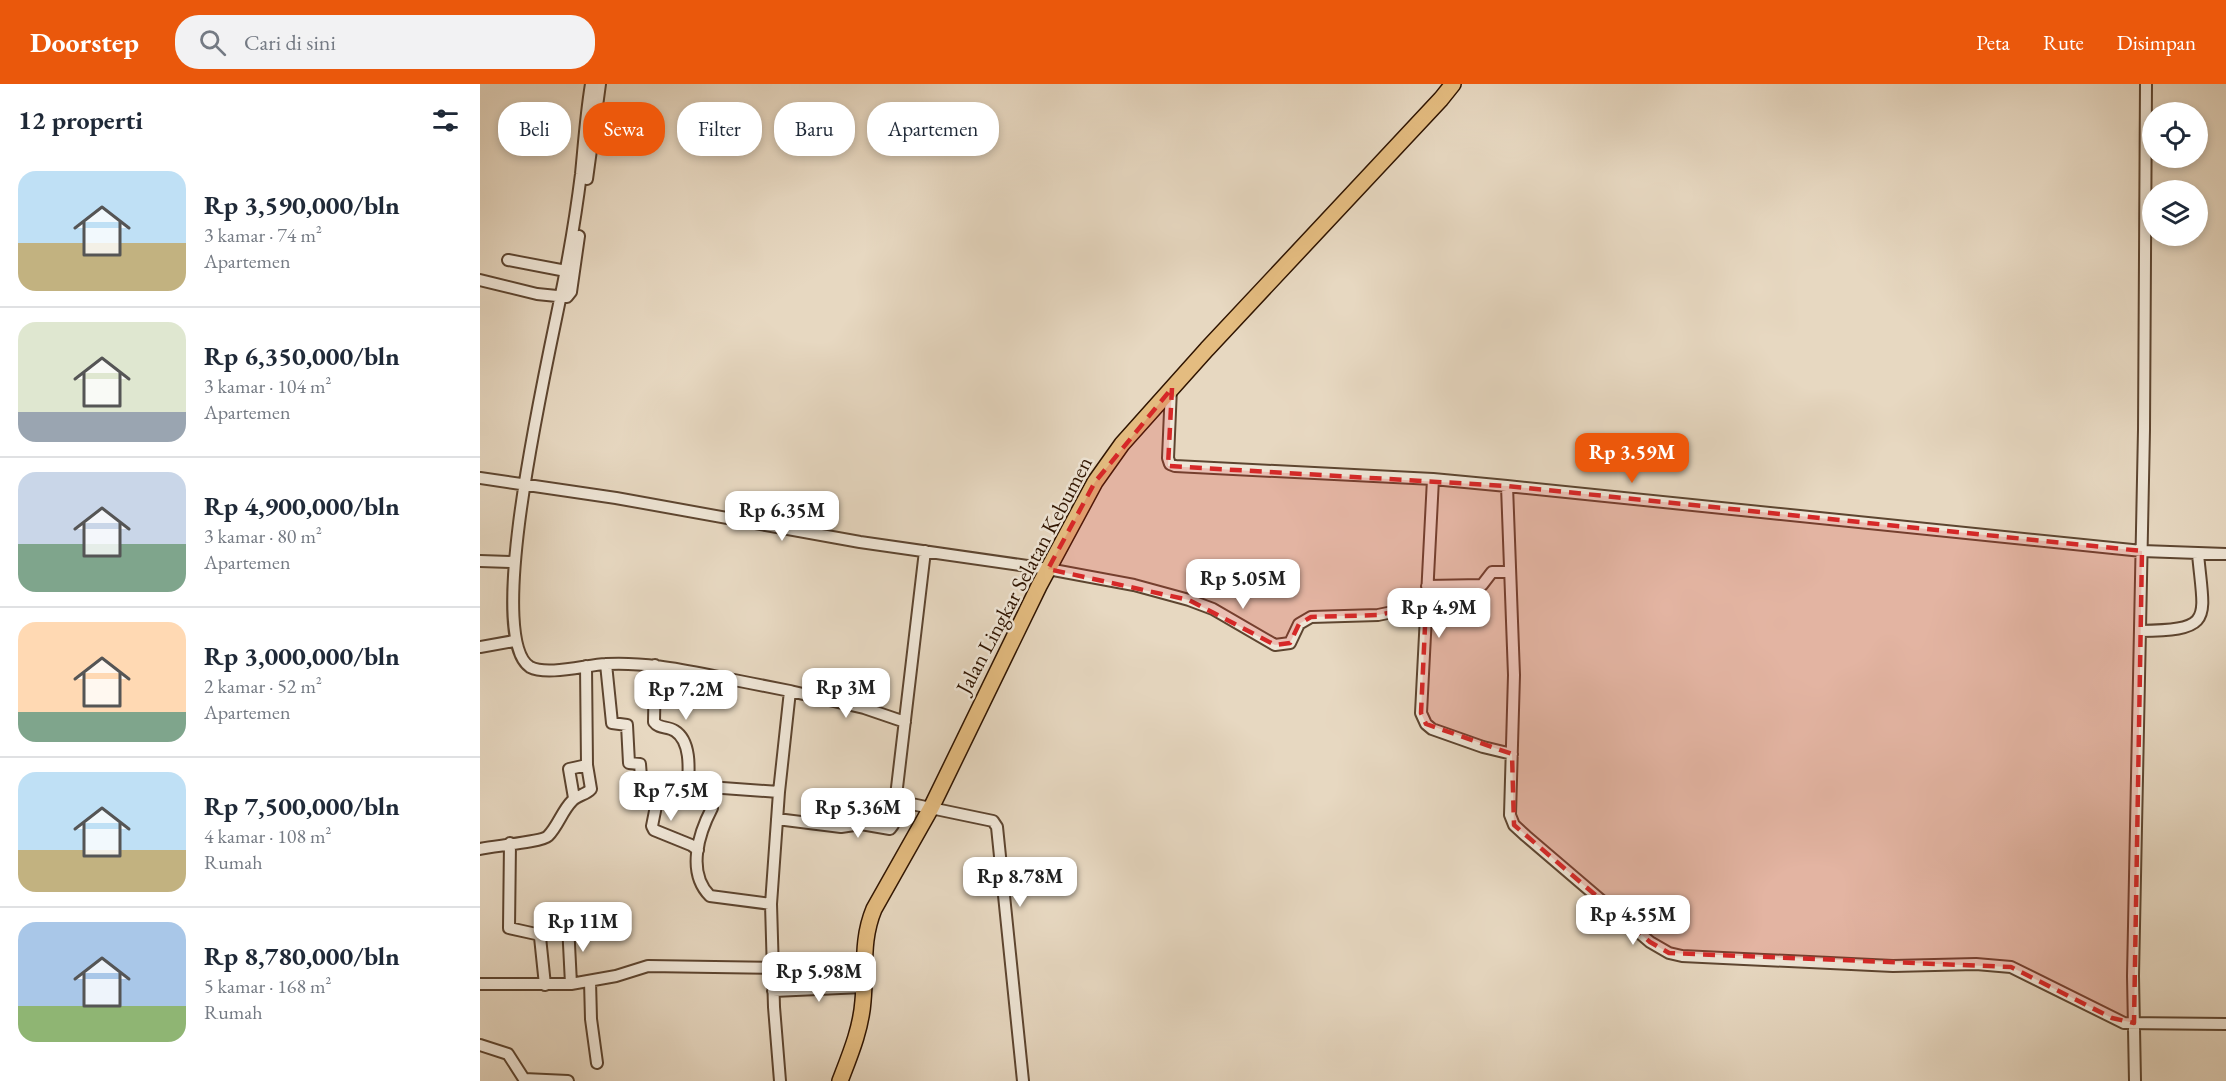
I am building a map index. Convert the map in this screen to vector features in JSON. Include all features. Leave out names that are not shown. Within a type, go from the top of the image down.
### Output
[{"type":"highway","name":"Jalan Lingkar Selatan Kebumen","points":[[840,1081],[858,1034],[868,922],[930,808],[1039,585],[1095,482],[1122,444],[1172,388],[1453,84]]},
{"type":"street","points":[[2135,1081],[2135,850],[2142,550],[2146,84]]},
{"type":"street","points":[[593,86],[566,271],[520,487],[509,605],[514,641],[519,655],[531,668],[541,671],[606,664],[655,665],[790,691],[864,708],[905,722]]},
{"type":"street","points":[[480,280],[561,298],[567,297],[571,292],[593,86]]},
{"type":"street","points":[[508,260],[566,271]]},
{"type":"street","points":[[1172,388],[1168,458],[1170,464],[1175,466],[1433,479],[2142,550],[2226,554]]},
{"type":"street","points":[[480,478],[520,487],[616,498],[924,555],[1047,570],[1134,585],[1213,609],[1275,645],[1290,643],[1299,624],[1311,617],[1378,615],[1426,605]]},
{"type":"street","points":[[1433,479],[1421,712],[1423,719],[1432,729],[1483,747],[1512,754]]},
{"type":"street","points":[[1507,486],[1514,675],[1510,815],[1514,825],[1650,942],[1669,953],[1682,956],[1893,966],[1976,964],[2010,967],[2124,1023],[2226,1024]]},
{"type":"street","points":[[2140,631],[2176,630],[2195,623],[2200,618],[2203,605],[2198,554]]},
{"type":"street","points":[[777,819],[841,827],[861,824],[890,828],[893,825],[898,799],[896,794],[924,555]]},
{"type":"street","points":[[480,561],[512,562]]},
{"type":"street","points":[[1427,586],[1482,585],[1492,572],[1510,572]]},
{"type":"street","points":[[480,647],[514,641]]},
{"type":"street","points":[[606,664],[612,723],[627,725],[629,764],[640,764],[641,777],[688,785],[779,792]]},
{"type":"street","points":[[655,665],[654,722],[658,727],[675,731],[682,738],[689,763],[688,785]]},
{"type":"street","points":[[480,849],[536,841],[547,837],[574,798],[591,789],[587,765],[586,666]]},
{"type":"street","points":[[780,1081],[773,991],[771,904],[779,792],[790,691]]},
{"type":"street","points":[[574,798],[568,769],[587,765]]},
{"type":"street","points":[[661,781],[652,826],[654,830],[698,850]]},
{"type":"street","points":[[898,799],[904,803],[993,821],[998,827],[1023,1081]]},
{"type":"street","points":[[712,808],[699,837],[697,868],[708,894],[742,902],[771,904]]},
{"type":"street","points":[[510,843],[509,928],[540,937],[545,985]]},
{"type":"street","points":[[568,924],[571,984]]},
{"type":"street","points":[[480,984],[571,984],[616,976],[648,966],[773,968]]},
{"type":"street","points":[[590,981],[591,1019],[597,1063]]},
{"type":"street","points":[[773,991],[863,987]]},
{"type":"street","points":[[480,1045],[508,1054],[524,1079],[565,1079],[568,1081]]},
{"type":"highlighted area","points":[[1172,388],[1168,466],[1507,486],[2142,551],[2134,1023],[2112,1018],[2011,967],[1669,953],[1650,942],[1514,825],[1512,754],[1426,724],[1421,713],[1426,605],[1378,615],[1311,617],[1299,624],[1290,643],[1275,645],[1189,600],[1048,569],[1095,482]]}]
